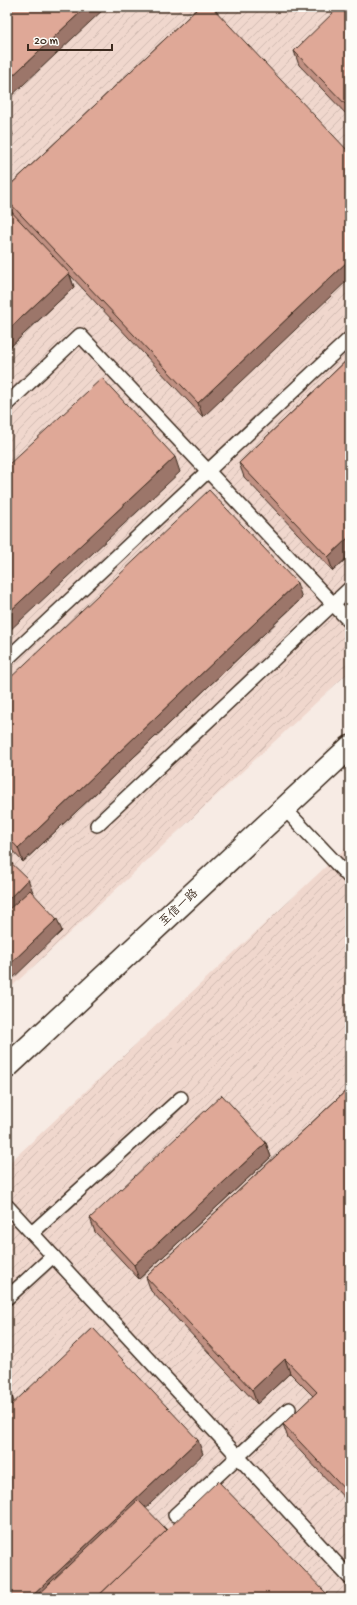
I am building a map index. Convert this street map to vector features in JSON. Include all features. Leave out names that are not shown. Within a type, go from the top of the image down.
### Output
[{"type":"street","name":"至信一路","points":[[7,1067],[350,747]]},
{"type":"lane","points":[[7,404],[80,335],[350,622]]},
{"type":"lane","points":[[7,659],[350,338]]},
{"type":"lane","points":[[97,825],[350,588]]},
{"type":"lane","points":[[284,808],[350,878]]},
{"type":"lane","points":[[32,1233],[181,1098]]},
{"type":"lane","points":[[7,1206],[350,1578]]},
{"type":"lane","points":[[7,1298],[53,1256]]},
{"type":"lane","points":[[175,1515],[289,1409]]},
{"type":"shaded area","points":[[7,7],[350,7],[350,671],[7,991]]},
{"type":"shaded area","points":[[350,844],[350,1598],[7,1598],[7,1165]]},
{"type":"building","points":[[7,7],[86,7],[7,81]]},
{"type":"building","points":[[199,7],[212,7],[350,153],[350,259],[198,403],[7,200],[7,188]]},
{"type":"building","points":[[339,7],[350,7],[350,109],[294,51]]},
{"type":"building","points":[[7,207],[69,273],[7,331]]},
{"type":"building","points":[[350,357],[350,536],[328,557],[239,463]]},
{"type":"building","points":[[102,378],[175,457],[7,614],[7,466]]},
{"type":"building","points":[[209,490],[297,583],[18,848],[7,836],[7,681]]},
{"type":"building","points":[[7,859],[28,879],[7,901]]},
{"type":"building","points":[[30,890],[57,919],[7,967],[7,911]]},
{"type":"building","points":[[350,1087],[350,1495],[283,1424],[317,1392],[285,1359],[252,1390],[146,1277]]},
{"type":"building","points":[[222,1095],[266,1143],[134,1265],[90,1218]]},
{"type":"building","points":[[93,1328],[198,1440],[30,1598],[7,1598],[7,1409]]},
{"type":"building","points":[[218,1481],[327,1594],[322,1598],[96,1598]]},
{"type":"building","points":[[138,1500],[167,1530],[96,1598],[34,1598]]}]
